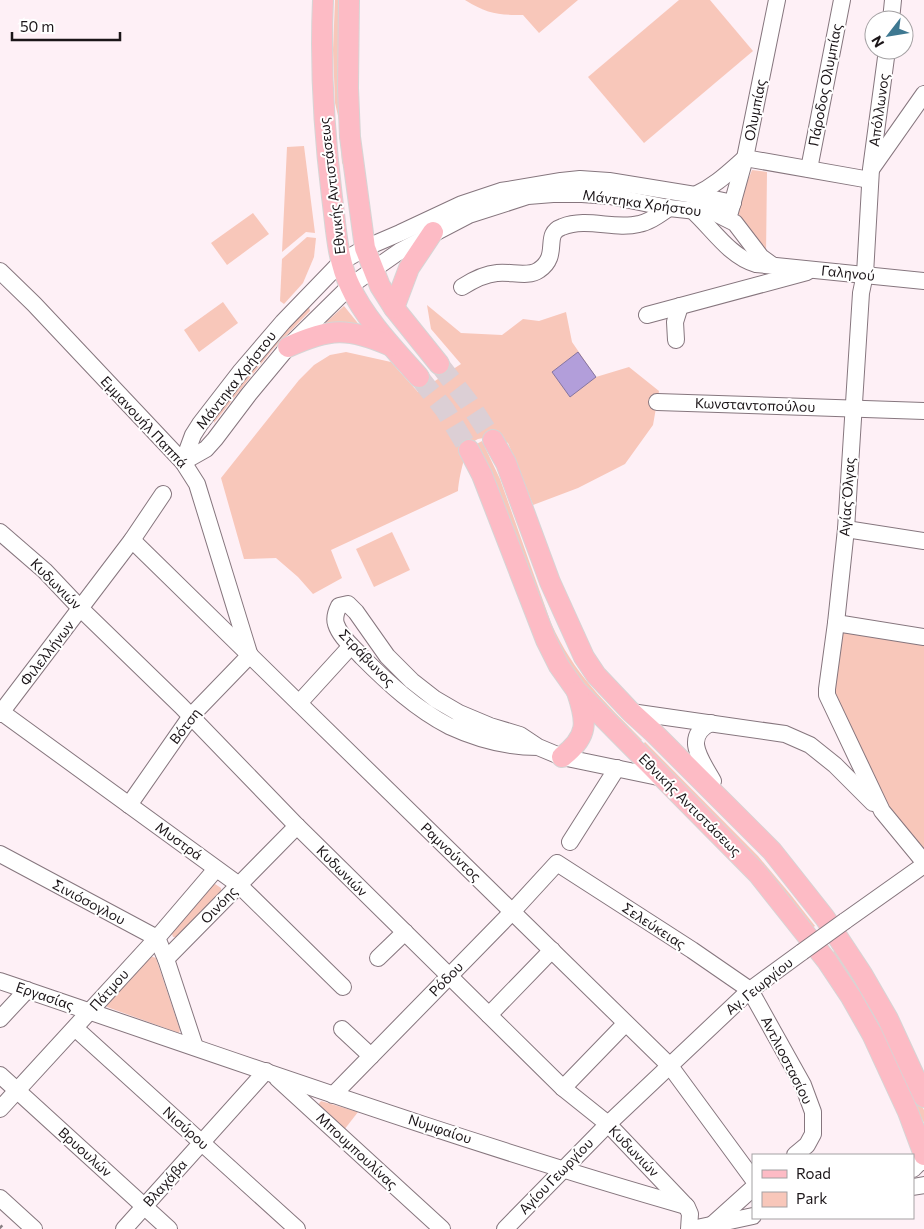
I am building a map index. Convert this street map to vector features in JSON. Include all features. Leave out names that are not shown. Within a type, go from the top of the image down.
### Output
[{"type":"main road","name":"Εθνικής Αντιστάσεως","points":[[323,0],[321,42],[323,106],[341,262],[350,286],[362,308],[419,377]]},
{"type":"main road","name":"Εθνικής Αντιστάσεως","points":[[349,0],[348,88],[350,138],[365,248],[372,270],[394,308],[440,364]]},
{"type":"main road","points":[[394,308],[409,268],[433,232]]},
{"type":"main road","points":[[288,347],[310,336],[340,332],[368,336],[393,347]]},
{"type":"main road","name":"Εθνικής Αντιστάσεως","points":[[493,440],[506,463],[550,582],[581,651],[596,674],[631,712],[654,732],[772,851],[824,918],[862,974],[888,1019],[924,1097]]},
{"type":"main road","name":"Εθνικής Αντιστάσεως","points":[[469,450],[482,475],[546,640],[559,666],[576,690],[758,874],[828,961],[872,1034],[908,1112],[924,1157]]},
{"type":"main road","points":[[562,757],[573,748],[584,731],[582,707],[576,690]]},
{"type":"street","name":"Ολυμπίας","points":[[730,211],[745,158],[777,0]]},
{"type":"street","name":"Πάροδος Ολυμπίας","points":[[809,169],[842,0]]},
{"type":"street","name":"Απόλλωνος","points":[[870,174],[885,60]]},
{"type":"street","points":[[694,202],[723,179],[745,158],[809,169],[870,174],[924,94]]},
{"type":"street","name":"Αγίας Όλγας","points":[[870,174],[865,274],[861,293],[846,529],[836,623],[826,690],[882,811]]},
{"type":"street","name":"Μάντηκα Χρήστου","points":[[183,462],[193,434],[200,424],[282,322],[341,262],[365,248],[462,204],[501,191],[542,183],[580,180],[610,181],[694,202],[715,213],[730,211]]},
{"type":"street","name":"Μάντηκα Χρήστου","points":[[183,462],[206,449],[288,347],[350,286],[400,251],[433,232],[468,216],[528,196],[554,194],[610,196],[669,208],[694,202]]},
{"type":"street","name":"Γαληνού","points":[[694,202],[725,244],[746,261],[924,281]]},
{"type":"street","points":[[462,287],[480,276],[488,274],[498,272],[536,272],[546,265],[552,250],[551,235],[554,230],[564,226],[581,223],[631,226],[653,219],[669,208]]},
{"type":"street","points":[[725,244],[730,211]]},
{"type":"street","points":[[730,211],[735,224],[761,257],[772,265]]},
{"type":"street","points":[[647,315],[817,270]]},
{"type":"street","name":"Εμμανουήλ Παππά","points":[[2,271],[183,462],[197,484],[250,655]]},
{"type":"street","points":[[676,340],[675,322],[680,306]]},
{"type":"street","name":"Κωνσταντοπούλου","points":[[657,402],[924,411]]},
{"type":"street","name":"Φιλελλήνων","points":[[0,712],[132,540],[163,494]]},
{"type":"street","points":[[846,529],[924,541]]},
{"type":"street","name":"Κυδωνιών","points":[[0,532],[45,571],[191,716],[297,826],[563,1088],[608,1124],[687,1207]]},
{"type":"street","name":"Ραμνούντος","points":[[132,540],[670,1066],[752,1178]]},
{"type":"street","name":"Στράβωνος","points":[[538,747],[519,747],[488,740],[450,726],[429,715],[401,693],[351,646],[335,623],[336,612],[339,606],[348,604],[356,612],[387,656],[412,681],[435,699],[459,713],[490,726],[520,735],[538,747],[562,757],[663,778]]},
{"type":"street","points":[[836,623],[924,637]]},
{"type":"street","points":[[299,703],[351,646]]},
{"type":"street","name":"Βότση","points":[[129,805],[191,716],[250,655]]},
{"type":"street","name":"Μυστρά","points":[[0,712],[239,885],[344,987]]},
{"type":"street","name":"Αγίας Όλγας","points":[[631,712],[785,734],[810,745],[835,765],[882,811],[924,864]]},
{"type":"street","points":[[710,723],[697,734],[696,743],[698,753],[713,781]]},
{"type":"street","points":[[570,842],[617,768]]},
{"type":"street","name":"Οινόης","points":[[166,959],[297,826]]},
{"type":"street","name":"Σινιόσογλου","points":[[0,854],[157,938]]},
{"type":"street","name":"Ρόδου","points":[[333,1094],[512,912],[557,863]]},
{"type":"street","name":"Σελεύκειας","points":[[557,863],[692,950],[750,990]]},
{"type":"street","name":"Αγ. Γεωργίου","points":[[608,1124],[750,990],[924,864]]},
{"type":"street","name":"Πάτμου","points":[[0,1109],[157,938],[216,869]]},
{"type":"street","points":[[378,958],[405,932]]},
{"type":"street","points":[[157,938],[166,959],[195,1047]]},
{"type":"street","points":[[489,1015],[552,950]]},
{"type":"street","name":"Εργασίας","points":[[0,981],[90,1011]]},
{"type":"street","points":[[0,1019],[27,990]]},
{"type":"street","name":"Αντλιοστασίου","points":[[750,990],[804,1086],[813,1112],[813,1134],[804,1152]]},
{"type":"street","name":"Νυμφαίου","points":[[90,1011],[333,1094],[563,1169],[687,1207]]},
{"type":"street","points":[[563,1088],[626,1024]]},
{"type":"street","name":"Νισύρου","points":[[75,1028],[297,1229]]},
{"type":"street","points":[[342,1029],[371,1056]]},
{"type":"street","name":"Βλαχάβα","points":[[124,1229],[201,1142],[269,1072]]},
{"type":"street","name":"Μπουμπουλίνας","points":[[269,1072],[442,1229]]},
{"type":"street","name":"Βρυουλών","points":[[0,1075],[169,1229]]},
{"type":"street","name":"Αγίου Γεωργίου","points":[[505,1229],[608,1124]]},
{"type":"street","points":[[914,1168],[924,1157]]},
{"type":"street","points":[[713,1224],[752,1189]]},
{"type":"street","points":[[0,1198],[34,1229]]},
{"type":"street","points":[[687,1207],[690,1214],[691,1229],[752,1216]]},
{"type":"green space","points":[[335,0],[343,0],[345,167],[342,163],[339,120],[335,103],[333,50]]},
{"type":"green space","points":[[465,0],[578,0],[539,33],[523,15],[493,13]]},
{"type":"green space","points":[[679,0],[710,0],[753,51],[644,143],[588,77]]},
{"type":"green space","points":[[304,146],[315,233],[306,232],[282,252],[287,147]]},
{"type":"green space","points":[[752,170],[767,172],[766,255],[739,216],[738,210],[740,199]]},
{"type":"green space","points":[[253,213],[269,234],[227,265],[211,243]]},
{"type":"green space","points":[[307,237],[316,238],[314,257],[303,283],[284,304],[280,301],[282,259]]},
{"type":"green space","points":[[223,302],[238,323],[199,352],[184,330]]},
{"type":"green space","points":[[427,305],[461,333],[502,335],[523,319],[539,321],[566,312],[572,342],[596,377],[629,367],[659,391],[653,425],[625,464],[578,488],[533,505],[508,443],[498,438],[478,439],[473,442],[466,454],[461,470],[458,491],[331,550],[342,578],[313,594],[298,577],[276,558],[244,559],[221,478],[299,380],[314,365],[330,355],[346,352],[391,362],[418,392],[461,364],[431,329]]},
{"type":"green space","points":[[344,306],[361,327],[322,326]]},
{"type":"green space","points":[[309,307],[310,311],[273,349],[214,423],[214,419],[259,361]]},
{"type":"green space","points":[[482,441],[500,479],[551,623],[560,641],[591,686],[642,740],[636,745],[566,668],[473,446]]},
{"type":"green space","points":[[392,532],[410,570],[374,587],[356,549]]},
{"type":"green space","points":[[838,627],[924,643],[924,851],[891,816],[832,698]]},
{"type":"green space","points":[[645,742],[758,856],[815,926],[809,930],[640,748]]},
{"type":"green space","points":[[215,884],[221,888],[221,891],[177,937],[173,937],[171,931],[212,885]]},
{"type":"green space","points":[[838,949],[866,993],[924,1110],[924,1123],[831,953]]},
{"type":"green space","points":[[150,956],[156,958],[180,1030],[179,1033],[107,1007],[105,1004]]},
{"type":"green space","points":[[321,1101],[358,1112],[344,1130],[318,1105]]},
{"type":"shaded area","points":[[578,352],[596,377],[570,397],[552,372]]},
{"type":"tunnel","points":[[439,364],[469,403],[493,440]]},
{"type":"tunnel","points":[[419,377],[445,410],[469,450]]},
{"type":"railway","points":[[0,1226],[3,1229]]}]
